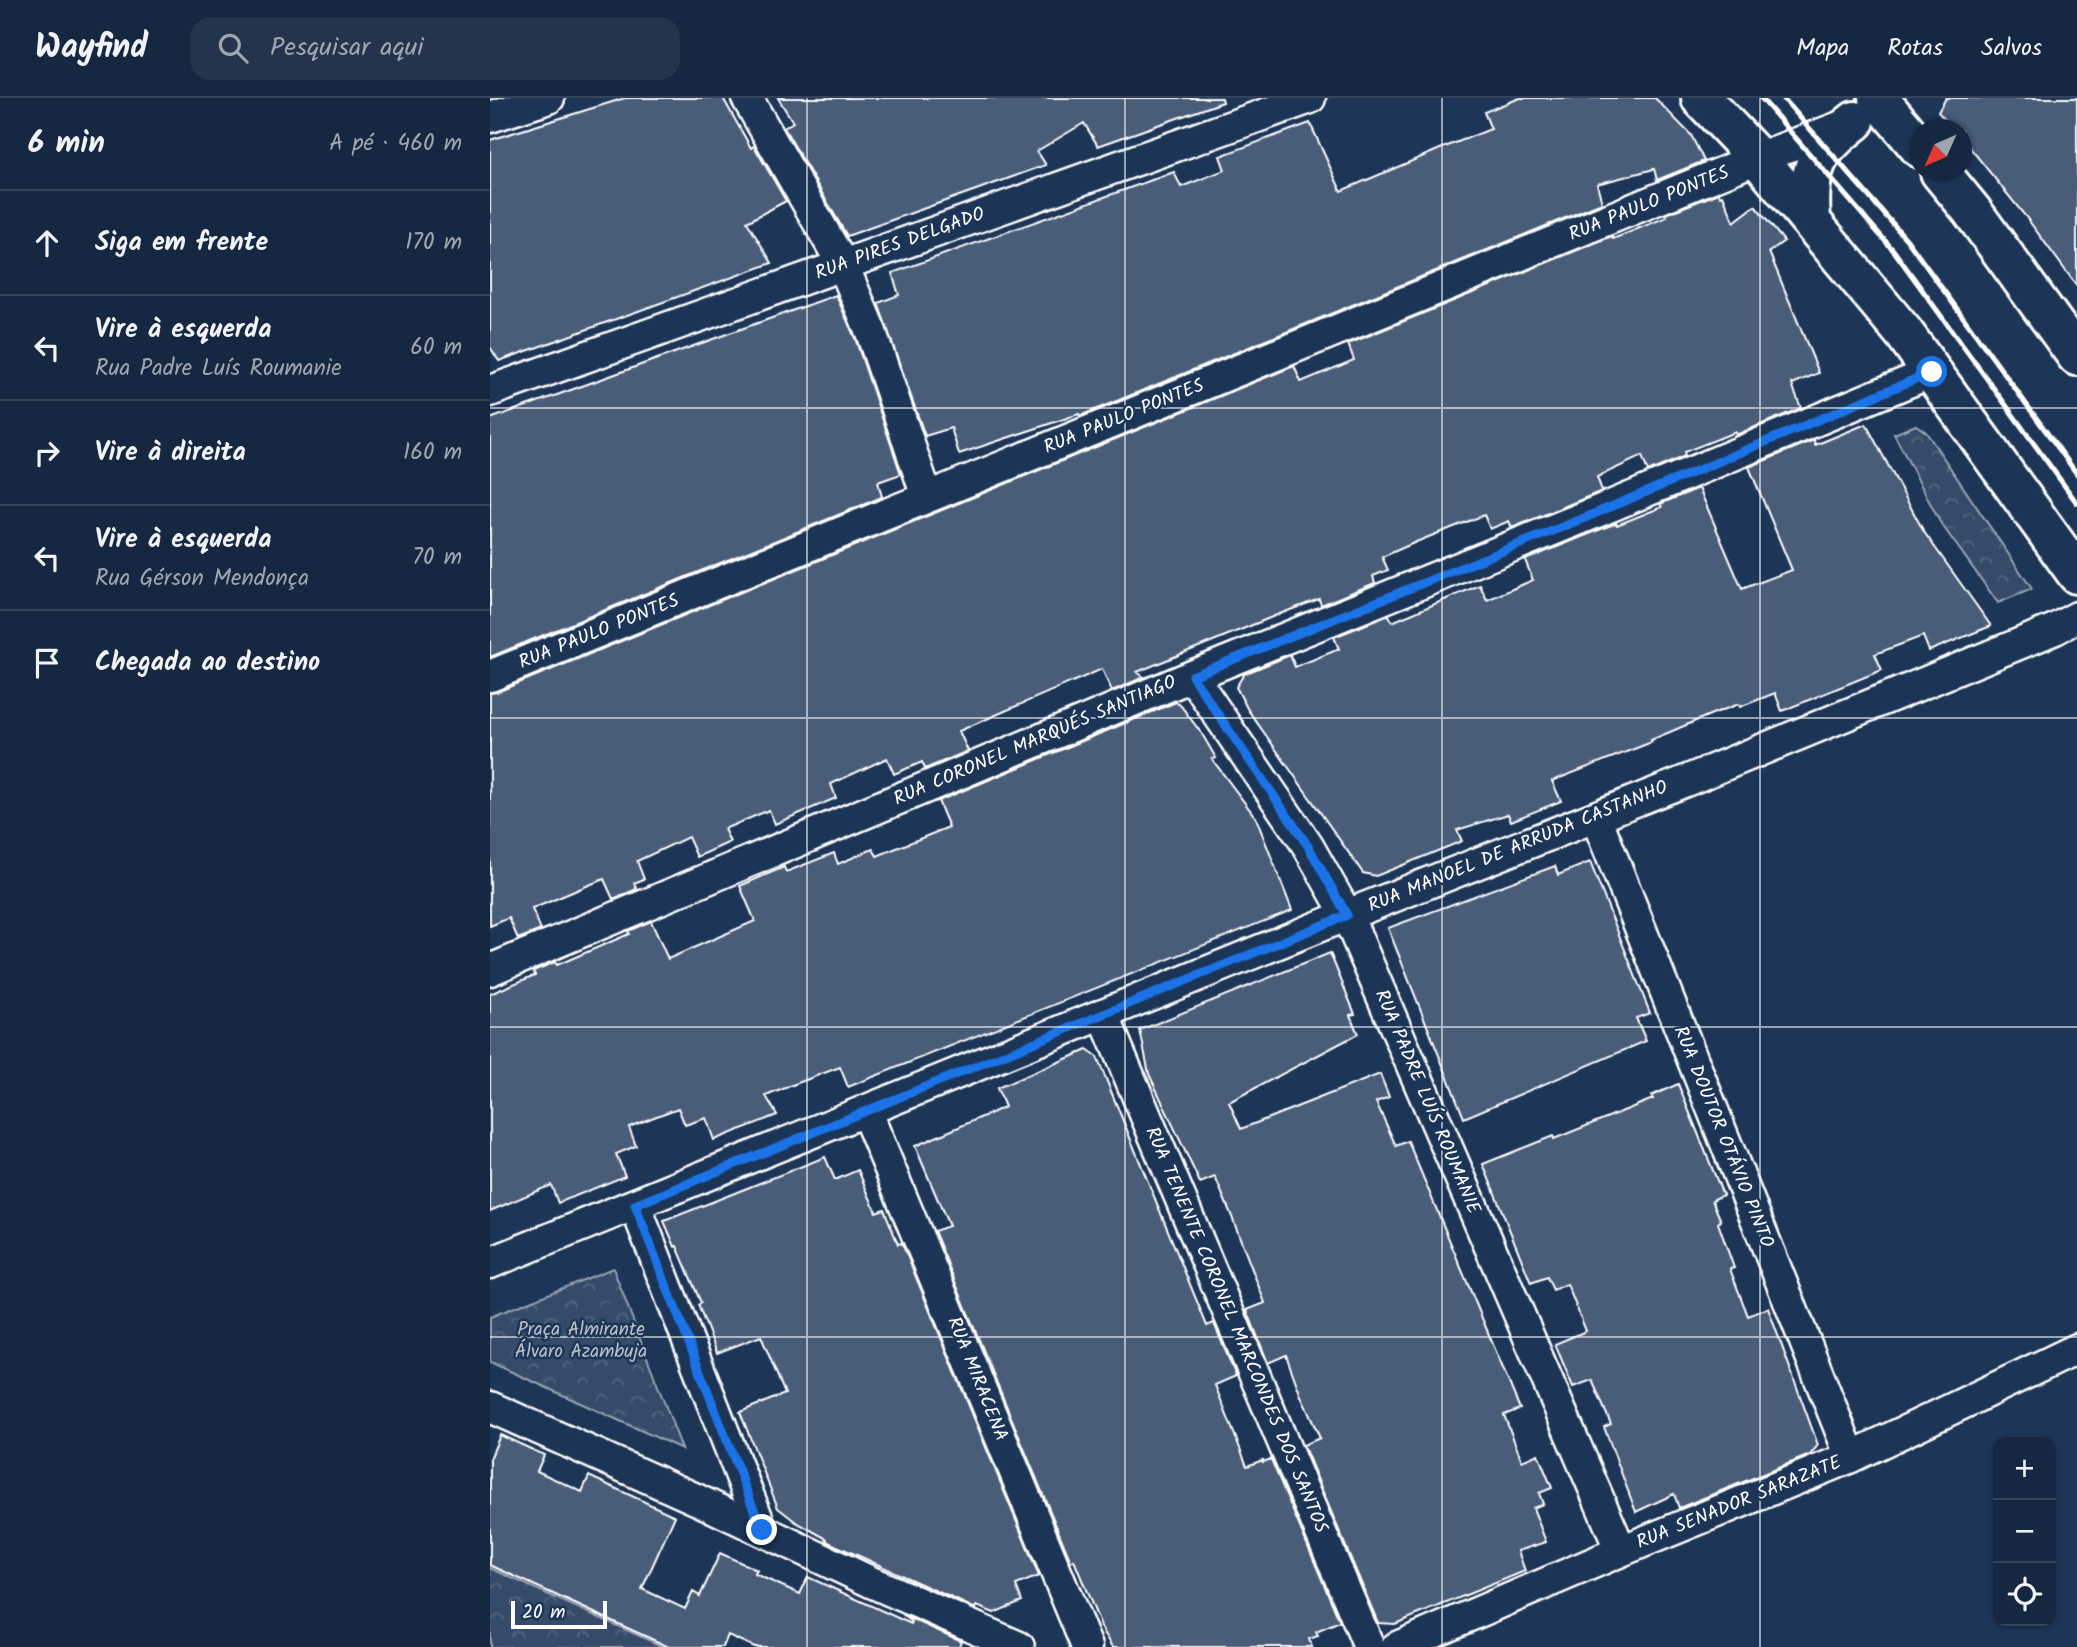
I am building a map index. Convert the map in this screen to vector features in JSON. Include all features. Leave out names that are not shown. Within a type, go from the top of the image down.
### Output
[{"type":"main road","points":[[1701,98],[1758,158],[1904,333],[2077,574]]},
{"type":"main road","points":[[1811,221],[1810,180],[1814,164],[1833,138],[1880,106],[1909,136]]},
{"type":"main road","points":[[1948,182],[2077,356]]},
{"type":"street","points":[[490,117],[550,98]]},
{"type":"street","points":[[747,98],[843,265],[871,332],[927,497]]},
{"type":"street","name":"RUA PIRES DELGADO","points":[[490,391],[1310,98]]},
{"type":"street","name":"RUA PAULO PONTES","points":[[490,676],[1880,106]]},
{"type":"street","name":"RUA CORONEL MARQUÉS SANTIAGO","points":[[490,970],[1192,676],[1582,519],[1932,372]]},
{"type":"street","name":"RUA MANOEL DE ARRUDA CASTANHO","points":[[490,1263],[1347,915],[1596,817],[2043,634],[2077,617]]},
{"type":"street","name":"RUA PADRE LUÍS ROUMANIE","points":[[1192,676],[1308,846],[1347,915],[1621,1551]]},
{"type":"street","name":"RUA DOUTOR OTÁVIO PINTO","points":[[1596,817],[1851,1457]]},
{"type":"street","name":"RUA TENENTE CORONEL MARCONDES DOS SANTOS","points":[[1103,1014],[1369,1647]]},
{"type":"street","name":"RUA MIRACENA","points":[[866,1111],[1087,1647]]},
{"type":"street","points":[[635,1205],[762,1530]]},
{"type":"street","name":"RUA SENADOR SARAZATE","points":[[1397,1647],[1851,1457],[2077,1349]]},
{"type":"street","points":[[490,1407],[1019,1647]]},
{"type":"green space","points":[[1916,425],[1926,432],[2032,589],[1998,603],[1940,522],[1894,434]]},
{"type":"green space","name":"Praça Almirante Álvaro Azambuja","points":[[613,1268],[682,1449],[490,1362],[490,1317]]},
{"type":"green space","points":[[490,1568],[664,1647],[490,1647]]},
{"type":"building","points":[[625,98],[723,98],[751,148],[754,146],[786,201],[747,222],[772,263],[499,361],[490,347],[490,140]]},
{"type":"building","points":[[778,98],[1222,98],[1223,102],[1098,146],[1084,123],[1037,151],[1046,165],[847,236],[784,128],[793,122]]},
{"type":"building","points":[[1520,98],[1655,98],[1691,135],[1704,161],[1657,180],[1654,169],[1597,184],[1602,203],[1080,416],[1079,414],[959,454],[951,428],[925,436],[878,303],[899,295],[892,273],[1174,172],[1181,187],[1225,170],[1220,156],[1310,123],[1341,191],[1491,129],[1484,112]]},
{"type":"building","points":[[1946,98],[2077,98],[2077,286],[1972,150],[1972,119],[1944,119],[1938,112]]},
{"type":"building","points":[[1719,193],[1720,196],[1723,195],[1734,222],[1755,206],[1784,241],[1769,252],[1819,373],[1792,384],[1801,408],[1736,435],[1735,432],[1684,452],[1685,456],[1648,472],[1642,456],[1597,477],[1602,491],[1512,528],[1509,521],[1490,529],[1484,515],[1416,542],[1382,557],[1388,570],[1373,576],[1375,583],[1321,605],[1319,599],[1137,672],[1144,677],[1112,691],[1102,669],[959,731],[968,751],[925,769],[922,762],[894,774],[887,758],[831,784],[836,798],[775,824],[769,810],[724,829],[730,842],[697,857],[688,837],[637,861],[644,879],[634,883],[637,889],[613,899],[604,879],[532,909],[541,930],[518,939],[509,918],[490,926],[490,693],[1294,366],[1301,382],[1354,360],[1348,344],[1612,236],[1613,239]]},
{"type":"building","points":[[836,295],[855,338],[901,474],[878,482],[882,497],[490,657],[490,419]]},
{"type":"building","points":[[1866,424],[1924,532],[1991,626],[1929,651],[1923,636],[1875,654],[1882,670],[1782,711],[1775,693],[1740,707],[1739,704],[1712,714],[1651,740],[1652,742],[1552,781],[1561,801],[1511,821],[1508,814],[1457,830],[1462,841],[1376,876],[1363,873],[1248,710],[1236,687],[1244,674],[1290,655],[1295,667],[1339,649],[1334,637],[1389,615],[1392,622],[1480,585],[1487,600],[1533,580],[1525,560],[1662,507],[1660,504],[1699,488],[1742,589],[1792,570],[1749,467],[1814,440],[1815,445]]},
{"type":"building","points":[[1176,702],[1202,734],[1216,758],[1212,759],[1256,818],[1292,910],[848,1087],[840,1067],[795,1084],[766,1096],[777,1115],[714,1140],[706,1118],[685,1125],[678,1108],[654,1117],[629,1127],[636,1146],[616,1154],[625,1176],[558,1203],[551,1185],[490,1211],[490,994],[535,975],[533,971],[555,962],[557,965],[629,934],[628,931],[651,921],[668,959],[755,921],[740,886],[784,867],[786,872],[834,853],[838,864],[873,849],[877,856],[949,827],[938,801]]},
{"type":"building","points":[[1590,862],[1650,1013],[1636,1018],[1646,1041],[1464,1118],[1388,928],[1555,866],[1558,875]]},
{"type":"building","points":[[1330,953],[1355,1014],[1350,1015],[1358,1034],[1229,1102],[1241,1129],[1380,1074],[1389,1097],[1376,1102],[1396,1146],[1408,1141],[1520,1409],[1504,1415],[1522,1461],[1538,1454],[1552,1488],[1539,1493],[1543,1504],[1533,1508],[1546,1542],[1518,1551],[1525,1571],[1395,1624],[1378,1623],[1303,1445],[1320,1438],[1286,1355],[1268,1363],[1247,1310],[1265,1303],[1230,1212],[1215,1177],[1200,1183],[1149,1074],[1140,1030]]},
{"type":"building","points":[[1087,1050],[1097,1057],[1207,1326],[1214,1323],[1236,1376],[1215,1385],[1247,1466],[1271,1459],[1340,1622],[1316,1632],[1318,1636],[1309,1639],[1312,1647],[1113,1647],[1102,1629],[1074,1560],[1071,1562],[934,1231],[949,1226],[915,1146],[1005,1107],[997,1088]]},
{"type":"building","points":[[1678,1084],[1723,1195],[1712,1200],[1734,1268],[1730,1269],[1748,1316],[1768,1308],[1818,1445],[1810,1455],[1679,1508],[1674,1494],[1636,1512],[1604,1427],[1611,1424],[1592,1380],[1573,1387],[1555,1344],[1586,1331],[1567,1284],[1553,1290],[1547,1277],[1531,1283],[1483,1164],[1653,1099],[1651,1096]]},
{"type":"building","points":[[825,1157],[835,1180],[858,1170],[876,1212],[884,1209],[898,1244],[902,1243],[1039,1576],[1016,1585],[1022,1601],[994,1613],[977,1606],[976,1609],[826,1541],[827,1539],[796,1522],[778,1508],[740,1412],[785,1394],[761,1336],[717,1353],[698,1305],[701,1303],[664,1221]]},
{"type":"building","points":[[500,1435],[544,1455],[537,1471],[582,1492],[589,1476],[675,1516],[642,1589],[685,1609],[693,1592],[700,1596],[720,1553],[757,1570],[755,1574],[800,1594],[808,1577],[911,1624],[903,1615],[961,1641],[961,1647],[754,1647],[728,1635],[723,1647],[669,1647],[490,1565],[490,1459]]},
{"type":"railway","points":[[1761,98],[1894,251],[2077,503]]},
{"type":"railway","points":[[1783,98],[1907,240],[2077,474]]},
{"type":"route","points":[[762,1530],[635,1205],[1347,915],[1308,846],[1192,676],[1582,519],[1932,372]]}]
